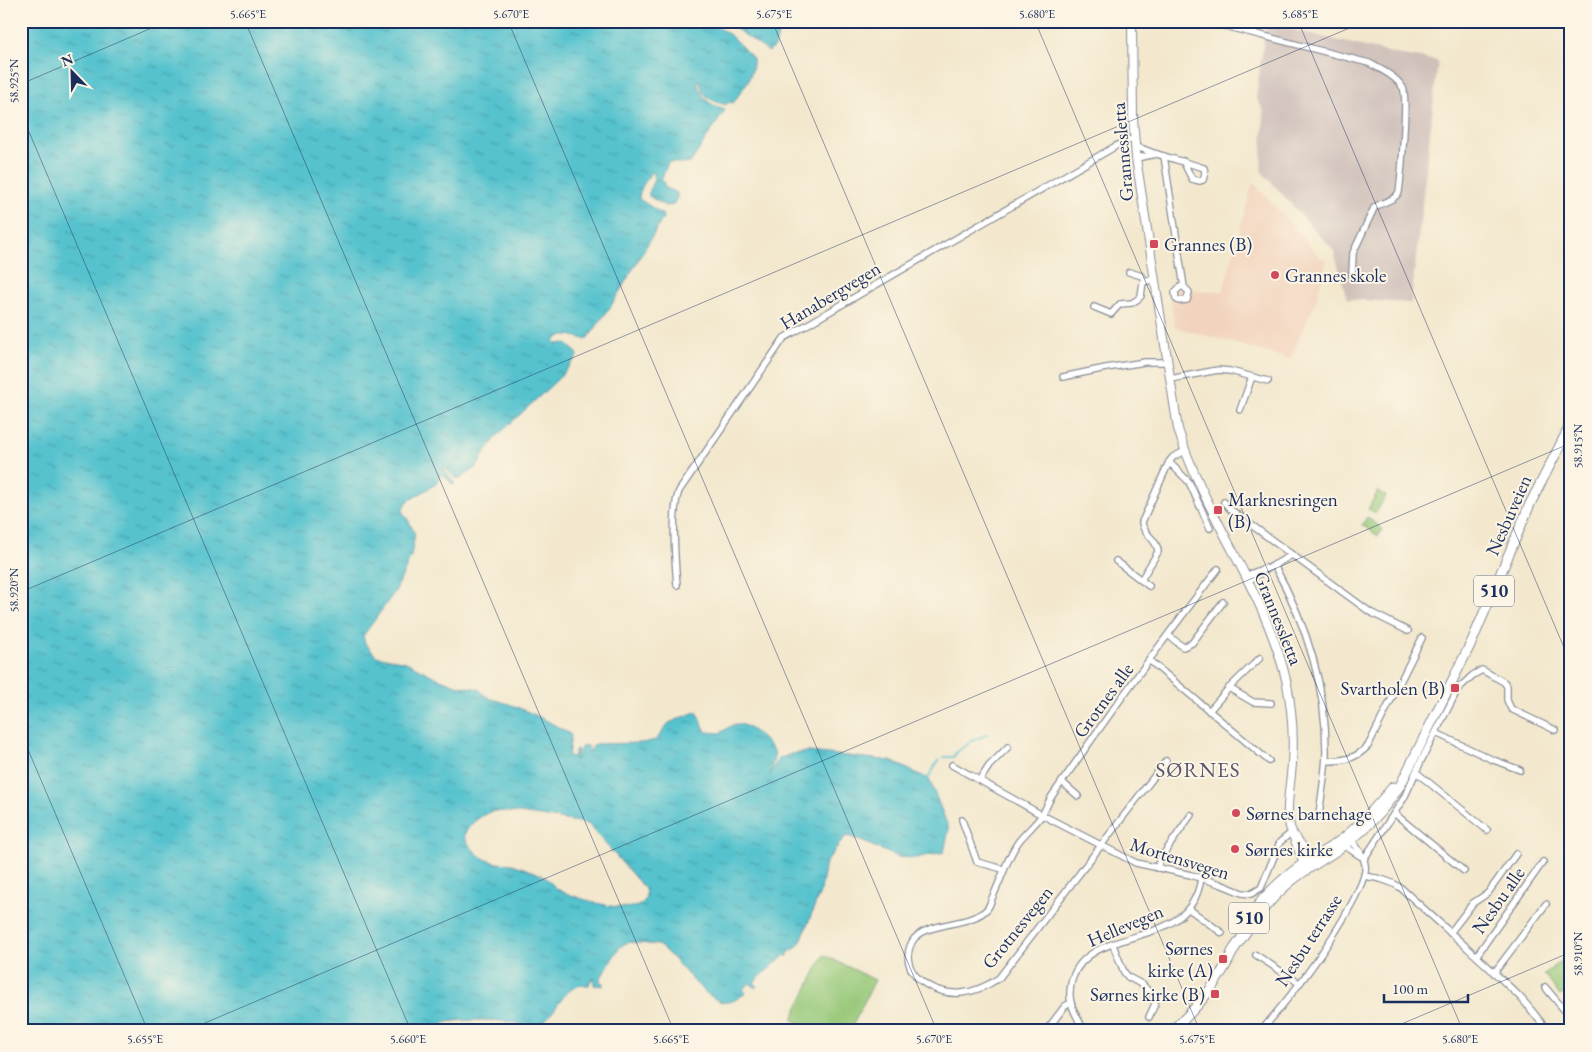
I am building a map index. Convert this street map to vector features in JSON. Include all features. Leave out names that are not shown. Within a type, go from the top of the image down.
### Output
[{"type":"main road","name":"Grannessletta","points":[[1132,21],[1136,158],[1178,428],[1185,451],[1210,507],[1246,578],[1282,664],[1290,700],[1293,743],[1288,811],[1289,823],[1309,863]]},
{"type":"main road","name":"Nesbuveien","points":[[1347,841],[1383,800],[1414,756],[1465,656],[1530,504],[1571,424]]},
{"type":"main road","name":"510","points":[[1171,1031],[1206,997],[1232,952],[1266,906],[1309,863],[1347,841]]},
{"type":"street","points":[[1205,21],[1369,63],[1387,73],[1403,87],[1406,97],[1399,192],[1394,198],[1374,208],[1353,253],[1352,274]]},
{"type":"street","name":"Hanabergvegen","points":[[677,585],[675,536],[676,497],[678,491],[784,338],[1116,146],[1134,138]]},
{"type":"street","points":[[1135,147],[1144,148],[1157,154],[1184,161]]},
{"type":"street","points":[[1136,158],[1157,154]]},
{"type":"street","points":[[1164,156],[1184,287]]},
{"type":"street","points":[[1129,272],[1142,276],[1145,281]]},
{"type":"street","points":[[1094,307],[1111,314],[1120,304],[1135,302],[1141,296],[1142,285],[1145,281],[1154,279]]},
{"type":"street","points":[[1064,377],[1145,362],[1167,362]]},
{"type":"street","points":[[1170,379],[1218,370],[1230,371],[1268,381]]},
{"type":"street","points":[[1240,410],[1252,377]]},
{"type":"street","points":[[1140,580],[1158,552],[1158,547],[1142,528],[1142,522],[1169,462],[1173,457],[1185,451]]},
{"type":"street","points":[[1169,462],[1189,482],[1210,528]]},
{"type":"street","points":[[1224,502],[1292,556],[1370,612],[1408,631]]},
{"type":"street","points":[[1246,578],[1292,556]]},
{"type":"street","points":[[1116,561],[1149,586]]},
{"type":"street","points":[[1274,565],[1297,610],[1310,643],[1324,708],[1326,761],[1319,816]]},
{"type":"street","name":"Grotnes alle","points":[[1042,815],[1062,782],[1168,634],[1218,569]]},
{"type":"street","points":[[1168,634],[1184,647],[1192,644],[1223,602]]},
{"type":"street","points":[[1326,761],[1349,759],[1357,756],[1368,746],[1422,638]]},
{"type":"street","points":[[1209,711],[1229,688],[1260,658]]},
{"type":"street","points":[[1150,661],[1269,761]]},
{"type":"street","points":[[1347,841],[1348,848],[1364,859],[1404,798],[1458,690],[1473,675],[1482,670],[1504,682],[1507,686],[1507,700],[1512,709],[1555,730]]},
{"type":"street","points":[[1229,688],[1253,702],[1271,704]]},
{"type":"street","points":[[1436,733],[1491,759],[1520,770]]},
{"type":"street","points":[[980,780],[989,766],[1008,747]]},
{"type":"street","name":"Grotnesvegen","points":[[1042,815],[1018,843],[986,910],[957,923],[922,931],[913,940],[908,951],[909,960],[912,972],[919,980],[931,988],[956,994],[987,986],[999,978],[1166,761]]},
{"type":"street","name":"Mortensvegen","points":[[952,765],[1042,815],[1136,863],[1201,878],[1242,893],[1256,892],[1264,884],[1280,842],[1294,835]]},
{"type":"street","points":[[1416,772],[1487,830]]},
{"type":"street","points":[[1062,782],[1078,796]]},
{"type":"street","points":[[1394,813],[1464,871]]},
{"type":"street","points":[[1157,868],[1160,859],[1191,814]]},
{"type":"street","points":[[962,820],[977,862],[1004,869]]},
{"type":"street","name":"Nesbu alle","points":[[1450,933],[1473,903],[1488,893],[1516,854]]},
{"type":"street","name":"Nesbu terrasse","points":[[1261,1031],[1300,983],[1338,928],[1364,876],[1364,859]]},
{"type":"street","name":"Nesbu alle","points":[[1477,955],[1542,862]]},
{"type":"street","name":"Nesbu alle","points":[[1364,876],[1392,882],[1401,888],[1477,955],[1519,996],[1548,1031]]},
{"type":"street","name":"Hellevegen","points":[[1070,1003],[1071,982],[1080,964],[1098,950],[1170,924],[1189,909],[1197,894],[1201,878]]},
{"type":"street","name":"Nesbu alle","points":[[1494,973],[1546,904]]},
{"type":"street","points":[[1189,909],[1222,933]]},
{"type":"street","points":[[1113,945],[1124,972],[1128,977],[1143,985],[1154,999],[1155,1004],[1149,1017]]},
{"type":"street","points":[[1256,956],[1300,983]]},
{"type":"street","points":[[1545,988],[1571,1018]]},
{"type":"street","points":[[1046,1031],[1065,1006],[1070,1003],[1084,1031]]},
{"type":"shaded area","points":[[1266,24],[1396,54],[1438,61],[1411,303],[1347,299],[1334,251],[1261,171],[1264,112],[1256,97]]},
{"type":"shaded area","name":"Grannes skole","points":[[1253,182],[1321,258],[1327,259],[1317,298],[1290,359],[1175,327],[1169,290],[1223,291]]},
{"type":"green space","points":[[1378,491],[1386,496],[1376,513],[1368,509]]},
{"type":"green space","points":[[1367,517],[1383,529],[1378,536],[1362,525]]},
{"type":"green space","points":[[824,955],[875,980],[850,1031],[814,1031],[792,1019]]},
{"type":"green space","points":[[1571,955],[1571,989],[1560,996],[1544,974]]},
{"type":"water","points":[[21,21],[708,21],[730,35],[753,58],[750,76],[733,103],[729,102],[726,105],[707,97],[699,80],[697,81],[701,93],[706,100],[725,110],[691,162],[685,164],[669,162],[667,165],[661,180],[665,184],[664,187],[677,193],[677,198],[673,205],[665,206],[649,196],[654,175],[654,172],[651,172],[641,188],[639,199],[662,214],[663,218],[611,306],[589,337],[585,339],[565,335],[554,341],[556,344],[565,343],[577,353],[577,357],[559,378],[498,435],[476,467],[460,479],[455,478],[445,468],[444,470],[455,484],[441,474],[436,484],[408,501],[403,508],[403,513],[415,534],[411,556],[396,590],[363,636],[365,643],[376,656],[406,662],[435,677],[456,685],[479,689],[491,699],[521,709],[571,735],[568,756],[573,757],[576,749],[578,750],[575,760],[582,746],[588,746],[588,753],[595,744],[642,743],[656,740],[669,723],[697,712],[706,732],[720,733],[738,724],[748,727],[759,735],[775,753],[770,775],[778,759],[791,754],[808,752],[891,761],[929,779],[949,829],[944,852],[916,858],[898,857],[854,838],[845,837],[826,862],[821,890],[801,941],[796,948],[789,952],[787,957],[785,955],[754,982],[757,986],[755,988],[750,983],[743,989],[746,992],[744,994],[728,1002],[722,1002],[706,992],[658,945],[629,942],[619,948],[600,979],[603,986],[594,985],[594,978],[591,979],[589,985],[579,986],[565,995],[544,1021],[528,1027],[512,1022],[472,1020],[446,1023],[435,1031],[369,1031],[355,1027],[345,1031],[21,1031]],"holes":[[[494,811],[589,825],[645,889],[645,900],[638,906],[626,907],[596,903],[561,891],[544,876],[512,864],[491,862],[481,857],[469,845],[464,835],[466,831],[485,814]]]},
{"type":"water","points":[[725,21],[758,21],[778,35],[775,46],[769,52]]},
{"type":"waterway","points":[[944,757],[953,757],[972,741],[988,734]]},
{"type":"waterway","points":[[928,778],[939,760]]},
{"type":"place","name":"Grannes (B)","points":[[1154,244]]},
{"type":"place","name":"Grannes skole","points":[[1275,275]]},
{"type":"place","name":"Marknesringen (B)","points":[[1218,510]]},
{"type":"place","name":"Svartholen (B)","points":[[1455,688]]},
{"type":"place","name":"Sørnes barnehage","points":[[1236,813]]},
{"type":"place","name":"Sørnes kirke","points":[[1235,849]]},
{"type":"place","name":"Sørnes kirke (A)","points":[[1223,959]]},
{"type":"place","name":"Sørnes kirke (B)","points":[[1215,994]]},
{"type":"district","name":"SØRNES","points":[[1198,770]]}]
